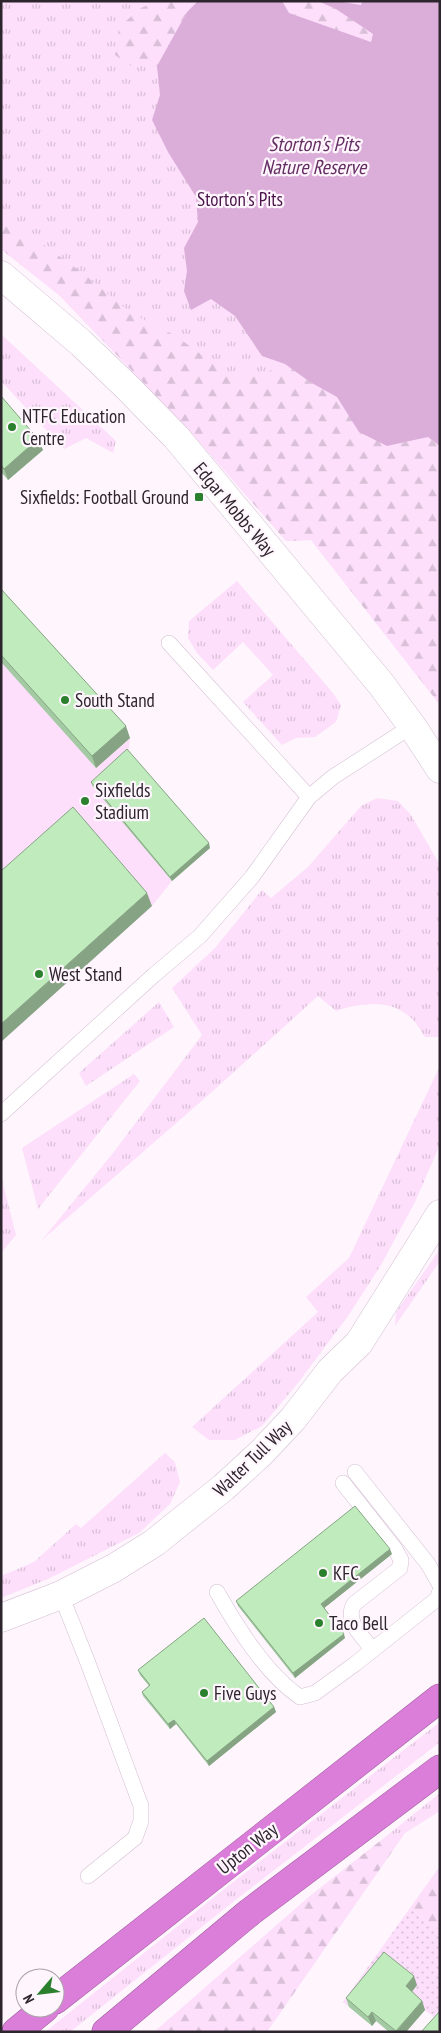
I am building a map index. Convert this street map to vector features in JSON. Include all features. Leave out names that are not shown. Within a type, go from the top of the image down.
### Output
[{"type":"highway","name":"Upton Way","points":[[65,1992],[440,1698]]},
{"type":"highway","points":[[106,2032],[250,1912],[440,1769]]},
{"type":"highway","points":[[16,2032],[34,2018]]},
{"type":"street","name":"Edgar Mobbs Way","points":[[1,275],[81,344],[176,437],[381,684],[412,726],[440,769]]},
{"type":"street","name":"Walter Tull Way","points":[[1,1618],[61,1595],[114,1568],[154,1542],[218,1493],[261,1453],[293,1419],[330,1371],[359,1343],[438,1213]]},
{"type":"lane","points":[[169,643],[309,797]]},
{"type":"lane","points":[[1,1114],[206,929],[252,877],[309,797],[333,777],[412,726]]},
{"type":"lane","points":[[355,1472],[428,1564],[440,1585]]},
{"type":"lane","points":[[343,1483],[396,1549],[401,1560],[400,1568],[354,1604],[350,1611],[350,1619],[373,1650]]},
{"type":"lane","points":[[217,1592],[236,1626],[286,1687],[300,1697],[315,1693],[373,1650],[437,1599],[440,1591]]},
{"type":"lane","points":[[61,1595],[141,1806],[141,1821],[135,1838],[88,1876]]},
{"type":"green space","name":"Storton's Pits","points":[[1,1],[440,1],[440,705],[311,540],[286,541],[189,430],[59,295],[1,249]]},
{"type":"green space","points":[[157,1],[198,1],[187,12],[157,66],[131,66],[115,55],[119,27],[141,8]]},
{"type":"green space","points":[[282,1],[318,1],[336,9],[373,34],[371,42],[288,13]]},
{"type":"green space","points":[[1,214],[80,271],[131,313],[176,336],[228,374],[258,376],[285,364],[310,382],[337,397],[342,408],[387,446],[428,437],[440,446],[440,705],[311,540],[286,541],[189,430],[59,295],[1,249]]},
{"type":"green space","points":[[1,334],[116,441],[113,453],[86,438],[64,449],[1,381]]},
{"type":"green space","points":[[237,581],[333,693],[341,705],[336,722],[315,737],[296,738],[282,745],[243,702],[273,675],[243,642],[213,670],[197,653],[188,638],[189,621]]},
{"type":"green space","name":"Sixfields Stadium","points":[[1,596],[130,738],[128,754],[172,881],[152,906],[1,1042]]},
{"type":"green space","points":[[377,798],[398,801],[411,815],[440,865],[440,1037],[425,1037],[413,1020],[394,1007],[365,1004],[336,1011],[318,996],[213,1091],[42,1240],[113,1153],[202,1035],[172,988],[215,948],[262,890],[271,898],[308,867],[361,806]]},
{"type":"green space","points":[[159,1002],[174,1027],[86,1086],[79,1073]]},
{"type":"green space","points":[[438,1070],[440,1070],[439,1147],[415,1202],[381,1265],[348,1316],[298,1383],[262,1426],[235,1440],[209,1440],[192,1427],[318,1312],[306,1297],[349,1258]]},
{"type":"green space","points":[[134,1074],[140,1081],[38,1209],[22,1148]]},
{"type":"green space","points":[[1,1175],[16,1235],[1,1253]]},
{"type":"green space","points":[[440,1249],[440,1261],[395,1326],[396,1312]]},
{"type":"green space","points":[[165,1453],[175,1462],[180,1482],[170,1504],[139,1533],[48,1579],[1,1598],[1,1576],[34,1562],[76,1524],[81,1528]]},
{"type":"green space","points":[[440,1722],[440,1742],[233,1902],[70,2032],[45,2032],[65,2018],[65,2016],[223,1890]]},
{"type":"green space","points":[[440,1793],[440,1811],[405,1833],[389,1834]]},
{"type":"green space","points":[[405,1833],[267,2032],[154,2032],[311,1895],[389,1834]]},
{"type":"green space","points":[[440,1866],[440,1930],[410,1908]]},
{"type":"green space","points":[[410,1908],[440,1930],[440,2022],[425,2010],[349,2007],[343,2002]]},
{"type":"water","name":"Storton's Pits Nature Reserve","points":[[198,1],[282,1],[289,13],[371,42],[373,34],[336,9],[318,1],[336,1],[361,5],[362,1],[440,1],[440,446],[428,437],[387,446],[359,432],[337,397],[310,382],[285,364],[262,356],[235,316],[211,299],[191,310],[184,291],[187,271],[184,248],[198,222],[196,197],[168,152],[152,120],[160,95],[157,66],[187,12]]},
{"type":"building","name":"NTFC Education Centre","points":[[1,396],[38,439],[4,469],[1,465]]},
{"type":"building","name":"South Stand","points":[[1,589],[126,726],[92,756],[1,655]]},
{"type":"building","points":[[127,749],[209,843],[170,877],[91,782]]},
{"type":"building","name":"West Stand","points":[[73,807],[147,893],[1,1024],[1,871]]},
{"type":"building","name":"KFC","points":[[355,1506],[390,1549],[321,1604],[344,1634],[293,1673],[236,1601]]},
{"type":"building","name":"Five Guys","points":[[204,1618],[274,1707],[207,1761],[174,1720],[168,1724],[142,1692],[150,1685],[138,1670]]},
{"type":"building","points":[[384,1952],[414,1976],[406,1986],[422,2001],[396,2031],[372,2012],[368,2017],[346,1998]]},
{"type":"building","points":[[440,2011],[440,2032],[421,2032]]},
{"type":"place","name":"NTFC Education Centre","points":[[12,427]]},
{"type":"place","name":"Sixfields: Football Ground","points":[[199,497]]},
{"type":"place","name":"South Stand","points":[[65,700]]},
{"type":"place","name":"Sixfields Stadium","points":[[85,801]]},
{"type":"place","name":"West Stand","points":[[39,974]]},
{"type":"place","name":"KFC","points":[[323,1573]]},
{"type":"place","name":"Taco Bell","points":[[319,1623]]},
{"type":"place","name":"Five Guys","points":[[204,1693]]}]
